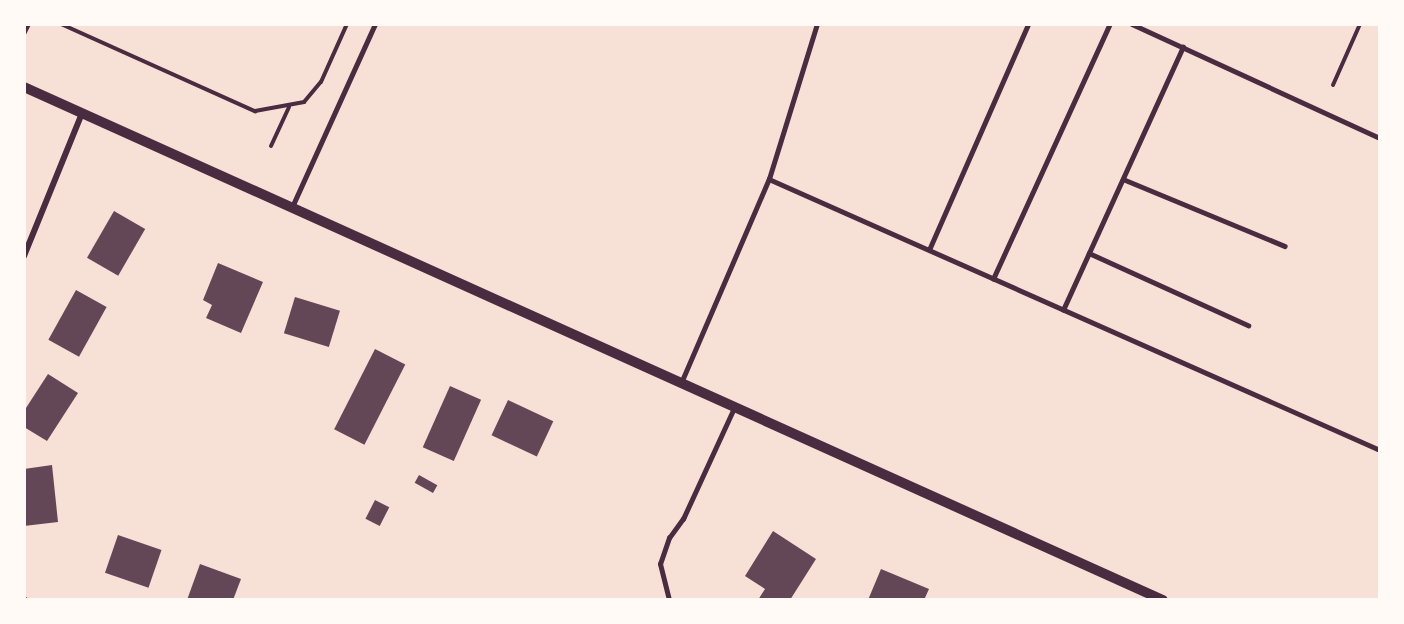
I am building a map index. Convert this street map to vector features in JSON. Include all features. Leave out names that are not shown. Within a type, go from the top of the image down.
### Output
[{"type":"street","points":[[24,87],[1163,600]]},
{"type":"street","points":[[24,256],[82,113]]},
{"type":"lane","points":[[292,207],[375,24]]},
{"type":"lane","points":[[680,384],[769,179],[817,24]]},
{"type":"lane","points":[[929,250],[1028,24]]},
{"type":"lane","points":[[993,279],[1110,24]]},
{"type":"lane","points":[[1132,24],[1380,138]]},
{"type":"lane","points":[[1063,310],[1183,47]]},
{"type":"lane","points":[[769,179],[1380,450]]},
{"type":"lane","points":[[1123,179],[1285,246]]},
{"type":"lane","points":[[1089,253],[1248,325]]},
{"type":"lane","points":[[669,600],[660,564],[669,538],[683,519],[734,408]]},
{"type":"path","points":[[24,34],[29,24]]},
{"type":"path","points":[[61,24],[255,111],[289,107],[304,102],[321,82],[347,24]]},
{"type":"path","points":[[1333,85],[1360,24]]},
{"type":"path","points":[[271,146],[289,107]]},
{"type":"building","points":[[114,211],[145,229],[118,276],[87,258]]},
{"type":"building","points":[[218,263],[263,282],[241,333],[206,318],[212,305],[203,300]]},
{"type":"building","points":[[76,290],[107,307],[79,357],[48,340]]},
{"type":"building","points":[[295,297],[340,311],[329,347],[284,333]]},
{"type":"building","points":[[375,349],[405,364],[364,445],[334,429]]},
{"type":"building","points":[[48,374],[78,393],[47,441],[24,427],[24,411]]},
{"type":"building","points":[[450,386],[481,400],[454,461],[423,447]]},
{"type":"building","points":[[508,400],[553,421],[537,456],[492,435]]},
{"type":"building","points":[[52,465],[58,522],[24,526],[24,469]]},
{"type":"building","points":[[419,475],[437,485],[433,493],[415,483]]},
{"type":"building","points":[[375,500],[389,507],[380,526],[365,519]]},
{"type":"building","points":[[773,531],[816,559],[790,600],[758,600],[765,589],[745,576]]},
{"type":"building","points":[[118,535],[161,550],[148,588],[105,573]]},
{"type":"building","points":[[200,564],[241,579],[233,600],[187,600]]},
{"type":"building","points":[[881,569],[929,589],[924,600],[868,600]]}]
